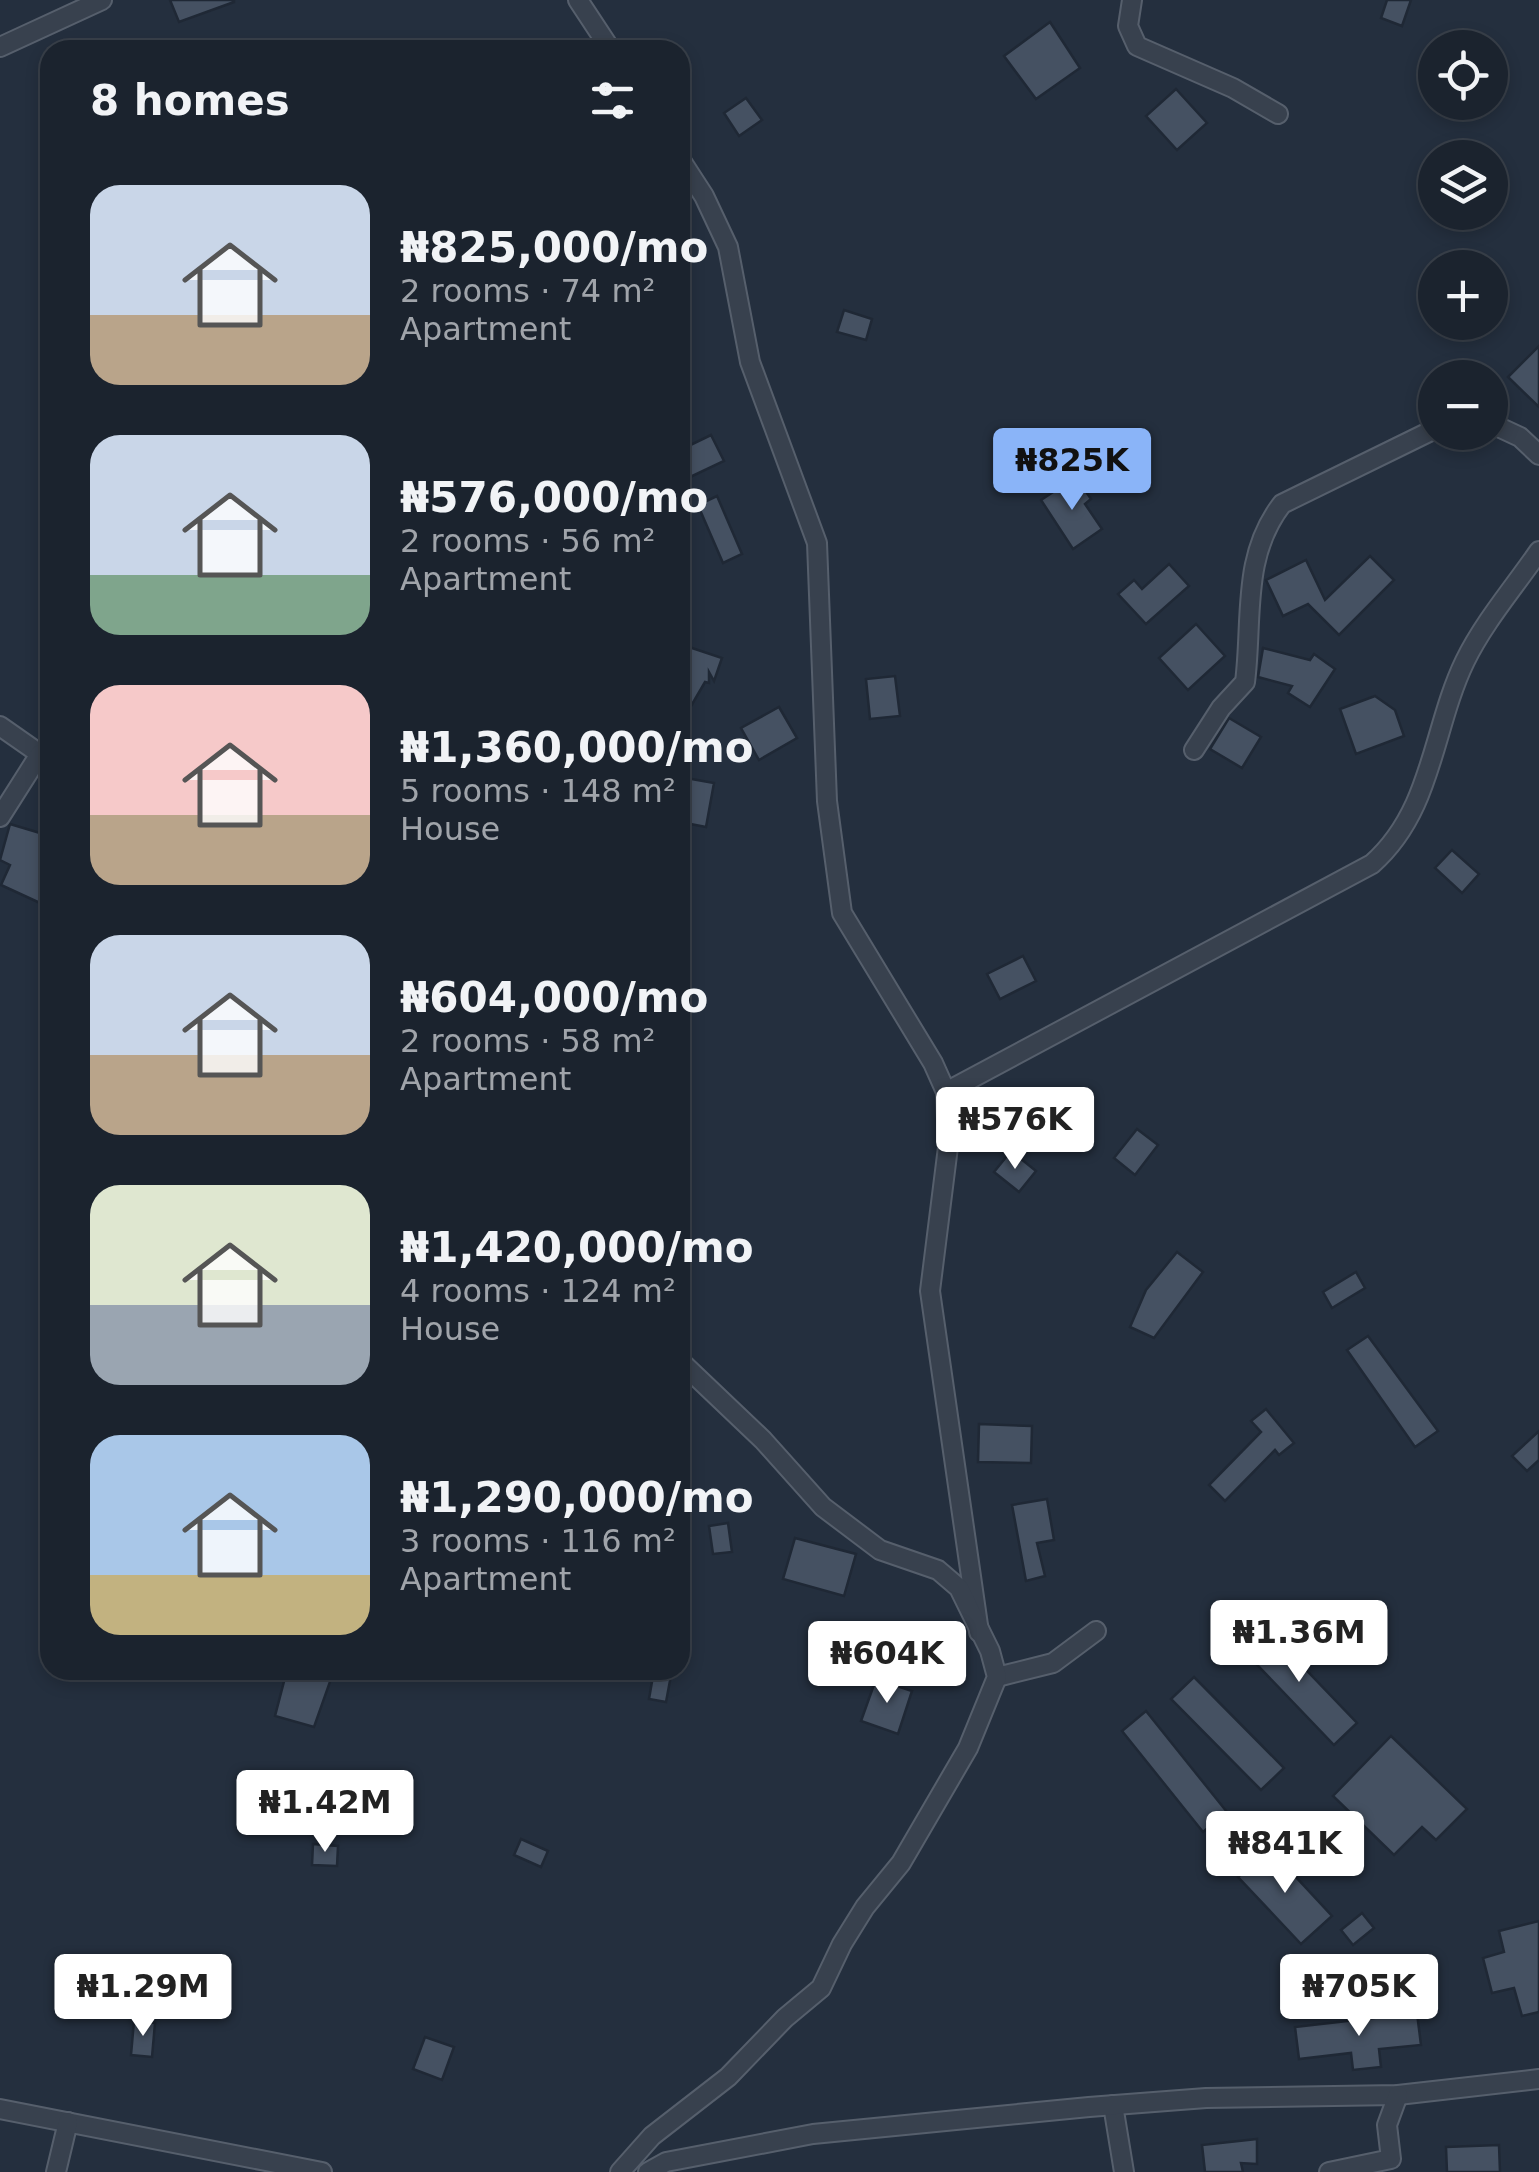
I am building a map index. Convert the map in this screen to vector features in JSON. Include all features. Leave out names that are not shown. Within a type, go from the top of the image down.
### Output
[{"type":"street","points":[[0,47],[102,0]]},
{"type":"street","points":[[578,0],[604,40]]},
{"type":"street","points":[[1132,0],[1128,26],[1137,46],[1233,88],[1278,114]]},
{"type":"street","points":[[690,176],[728,246],[750,362],[817,543],[827,801],[842,913],[933,1063],[946,1092],[948,1147],[930,1291],[979,1632]]},
{"type":"street","points":[[1508,431],[1539,455]]},
{"type":"street","points":[[1194,750],[1221,708],[1246,682],[1250,574],[1270,520],[1282,504],[1418,437]]},
{"type":"street","points":[[946,1092],[1372,864],[1395,843],[1433,761],[1465,661],[1539,551]]},
{"type":"street","points":[[0,726],[40,758]]},
{"type":"street","points":[[0,817],[40,768]]},
{"type":"street","points":[[620,2172],[652,2136],[728,2077],[821,1988],[857,1919],[901,1863],[968,1748],[997,1678],[990,1651],[959,1588],[938,1570],[880,1550],[823,1508],[763,1440],[690,1371]]},
{"type":"street","points":[[997,1678],[1053,1663],[1096,1631]]},
{"type":"street","points":[[648,2172],[666,2162],[813,2134],[1206,2098],[1398,2095],[1539,2079]]},
{"type":"street","points":[[1329,2172],[1391,2159],[1387,2125],[1398,2095]]},
{"type":"street","points":[[1114,2105],[1124,2172]]},
{"type":"street","points":[[0,2108],[322,2172]]},
{"type":"street","points":[[56,2172],[68,2122]]},
{"type":"building","points":[[170,0],[234,0],[234,2],[179,22]]},
{"type":"building","points":[[1387,0],[1411,0],[1402,26],[1381,18]]},
{"type":"building","points":[[1050,22],[1080,68],[1036,99],[1004,56]]},
{"type":"building","points":[[1176,89],[1207,123],[1177,150],[1146,116]]},
{"type":"building","points":[[746,98],[762,120],[739,136],[724,113]]},
{"type":"building","points":[[844,310],[872,319],[866,340],[837,332]]},
{"type":"building","points":[[1539,346],[1539,407],[1508,377]]},
{"type":"building","points":[[711,435],[724,461],[690,477],[690,445]]},
{"type":"building","points":[[1076,477],[1091,499],[1085,504],[1102,529],[1073,549],[1041,500]]},
{"type":"building","points":[[717,496],[742,554],[723,563],[700,510],[700,504]]},
{"type":"building","points":[[1370,556],[1394,580],[1339,635],[1308,604],[1283,616],[1266,580],[1306,560],[1325,600]]},
{"type":"building","points":[[1169,564],[1189,586],[1146,624],[1118,594],[1134,580],[1142,589]]},
{"type":"building","points":[[1196,624],[1225,656],[1188,690],[1159,658]]},
{"type":"building","points":[[690,647],[722,658],[714,681],[709,672],[709,683],[705,682],[690,708]]},
{"type":"building","points":[[1263,648],[1310,660],[1314,654],[1335,669],[1310,707],[1288,693],[1292,686],[1258,677]]},
{"type":"building","points":[[895,676],[900,716],[870,719],[866,679]]},
{"type":"building","points":[[1375,696],[1395,710],[1404,736],[1356,754],[1340,709]]},
{"type":"building","points":[[779,707],[797,738],[759,760],[741,728]]},
{"type":"building","points":[[1229,718],[1261,737],[1242,768],[1210,749]]},
{"type":"building","points":[[690,779],[714,783],[706,827],[690,824]]},
{"type":"building","points":[[10,824],[40,833],[40,903],[1,885],[10,865],[0,860]]},
{"type":"building","points":[[1452,850],[1479,874],[1462,893],[1435,868]]},
{"type":"building","points":[[1023,956],[1036,981],[1000,999],[987,974]]},
{"type":"building","points":[[1137,1129],[1158,1145],[1135,1175],[1114,1158]]},
{"type":"building","points":[[1011,1151],[1036,1171],[1019,1192],[994,1172]]},
{"type":"building","points":[[1177,1252],[1203,1272],[1154,1338],[1130,1327],[1146,1290]]},
{"type":"building","points":[[1356,1272],[1365,1288],[1332,1308],[1323,1292]]},
{"type":"building","points":[[1368,1336],[1438,1431],[1415,1447],[1347,1350]]},
{"type":"building","points":[[1266,1409],[1294,1443],[1279,1455],[1275,1450],[1225,1501],[1209,1485],[1261,1432],[1251,1421]]},
{"type":"building","points":[[979,1424],[1032,1426],[1031,1463],[978,1462]]},
{"type":"building","points":[[1539,1431],[1539,1460],[1527,1471],[1512,1456]]},
{"type":"building","points":[[1047,1499],[1054,1540],[1037,1543],[1045,1576],[1026,1581],[1012,1505]]},
{"type":"building","points":[[728,1523],[732,1552],[713,1554],[709,1526]]},
{"type":"building","points":[[795,1538],[856,1554],[844,1596],[783,1579]]},
{"type":"building","points":[[1264,1626],[1357,1723],[1334,1745],[1241,1648]]},
{"type":"building","points":[[1194,1677],[1284,1768],[1261,1790],[1171,1699]]},
{"type":"building","points":[[876,1679],[912,1691],[898,1734],[861,1721]]},
{"type":"building","points":[[284,1680],[331,1680],[314,1727],[275,1716]]},
{"type":"building","points":[[652,1680],[670,1680],[666,1702],[649,1699]]},
{"type":"building","points":[[1146,1711],[1227,1812],[1203,1832],[1122,1731]]},
{"type":"building","points":[[1391,1736],[1467,1809],[1436,1840],[1422,1827],[1394,1855],[1333,1796]]},
{"type":"building","points":[[521,1839],[548,1851],[541,1867],[514,1855]]},
{"type":"building","points":[[313,1844],[338,1846],[337,1866],[312,1865]]},
{"type":"building","points":[[1269,1848],[1332,1916],[1301,1944],[1238,1877]]},
{"type":"building","points":[[1362,1913],[1374,1928],[1353,1945],[1341,1930]]},
{"type":"building","points":[[1539,1921],[1539,2012],[1522,2016],[1514,1988],[1492,1993],[1483,1958],[1504,1952],[1499,1931]]},
{"type":"building","points":[[1417,2013],[1421,2045],[1379,2049],[1381,2067],[1353,2070],[1351,2053],[1299,2059],[1295,2027]]},
{"type":"building","points":[[134,2021],[155,2023],[152,2057],[131,2055]]},
{"type":"building","points":[[425,2037],[454,2047],[442,2080],[413,2069]]},
{"type":"building","points":[[1257,2139],[1257,2164],[1241,2163],[1243,2172],[1205,2172],[1202,2145]]},
{"type":"building","points":[[1499,2145],[1500,2172],[1447,2172],[1446,2147]]}]
